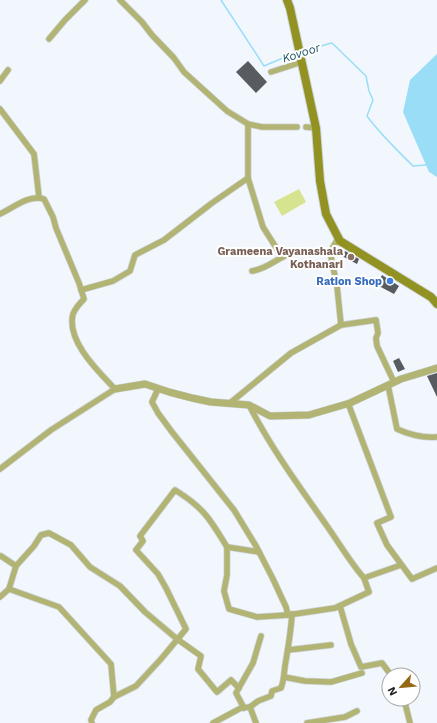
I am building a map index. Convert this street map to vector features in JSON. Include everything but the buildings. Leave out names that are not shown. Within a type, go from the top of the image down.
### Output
[{"type":"main road","points":[[287,0],[297,37],[316,128],[320,182],[326,214],[340,240],[431,297],[437,304]]},
{"type":"street","points":[[49,39],[84,0]]},
{"type":"street","points":[[120,0],[142,22],[174,58],[184,72],[227,111],[248,124],[262,127],[297,127]]},
{"type":"street","points":[[271,72],[302,61]]},
{"type":"street","points":[[0,81],[8,70]]},
{"type":"street","points":[[0,109],[34,154],[39,198]]},
{"type":"street","points":[[248,124],[248,178],[263,227],[282,257]]},
{"type":"street","points":[[306,127],[316,128]]},
{"type":"street","points":[[81,290],[113,281],[130,271],[135,255],[164,240],[212,203],[248,178]]},
{"type":"street","points":[[0,214],[26,200],[39,198],[44,199],[53,217],[84,298],[73,314],[72,329],[84,353],[115,389]]},
{"type":"street","points":[[339,237],[330,252],[337,286],[340,325]]},
{"type":"street","points":[[252,271],[265,267],[282,257],[297,253],[330,252]]},
{"type":"street","points":[[230,403],[291,353],[340,325],[376,320],[378,333],[376,338],[377,346],[391,384],[397,429],[410,435],[429,438],[437,437]]},
{"type":"street","points":[[0,468],[51,430],[115,389],[145,384],[192,398],[248,405],[270,416],[309,415],[348,404],[391,384],[437,368]]},
{"type":"street","points":[[158,389],[152,402],[158,414],[192,456],[211,483],[234,510],[259,552],[290,614],[291,632],[284,682],[281,688],[272,691],[272,696],[247,707],[241,708],[213,723]]},
{"type":"street","points":[[348,404],[391,517],[377,523],[387,545],[412,579],[437,568]]},
{"type":"street","points":[[92,723],[91,720],[96,710],[110,702],[114,697],[136,686],[186,629],[158,574],[136,550],[143,541],[140,536],[175,490],[189,498],[203,511],[210,519],[227,548],[227,575],[224,590],[229,609],[257,616],[290,614],[335,608],[370,592],[364,578],[296,483],[248,405]]},
{"type":"street","points":[[0,597],[9,589],[16,566],[34,546],[41,535],[49,533],[71,545],[90,567],[120,586],[145,612],[177,639],[201,656],[198,670],[217,692],[231,680],[239,688]]},
{"type":"street","points":[[227,548],[259,552]]},
{"type":"street","points":[[1,556],[16,566]]},
{"type":"street","points":[[364,578],[401,565]]},
{"type":"street","points":[[9,589],[59,607],[111,664],[114,697]]},
{"type":"street","points":[[340,606],[351,644],[361,667],[382,663],[385,667]]},
{"type":"street","points":[[256,723],[247,707],[236,693],[253,663],[261,636]]},
{"type":"street","points":[[288,650],[331,645]]},
{"type":"street","points":[[284,677],[305,681],[331,682],[362,673]]},
{"type":"street","points":[[406,707],[410,723]]},
{"type":"street","points":[[307,723],[345,718],[357,711]]},
{"type":"green space","points":[[299,189],[306,202],[282,216],[274,202]]},
{"type":"water","points":[[437,54],[437,177],[429,172],[403,112],[410,80]]},
{"type":"waterway","name":"Kovoor","points":[[221,0],[264,66],[297,52]]},
{"type":"waterway","name":"Kovoor","points":[[302,51],[332,43],[366,76],[369,91],[373,100],[367,116],[372,123],[413,166],[426,165]]},
{"type":"place","name":"Grameena Vayanashala Kothanari","points":[[351,257]]},
{"type":"place","name":"Ration Shop","points":[[390,281]]}]
